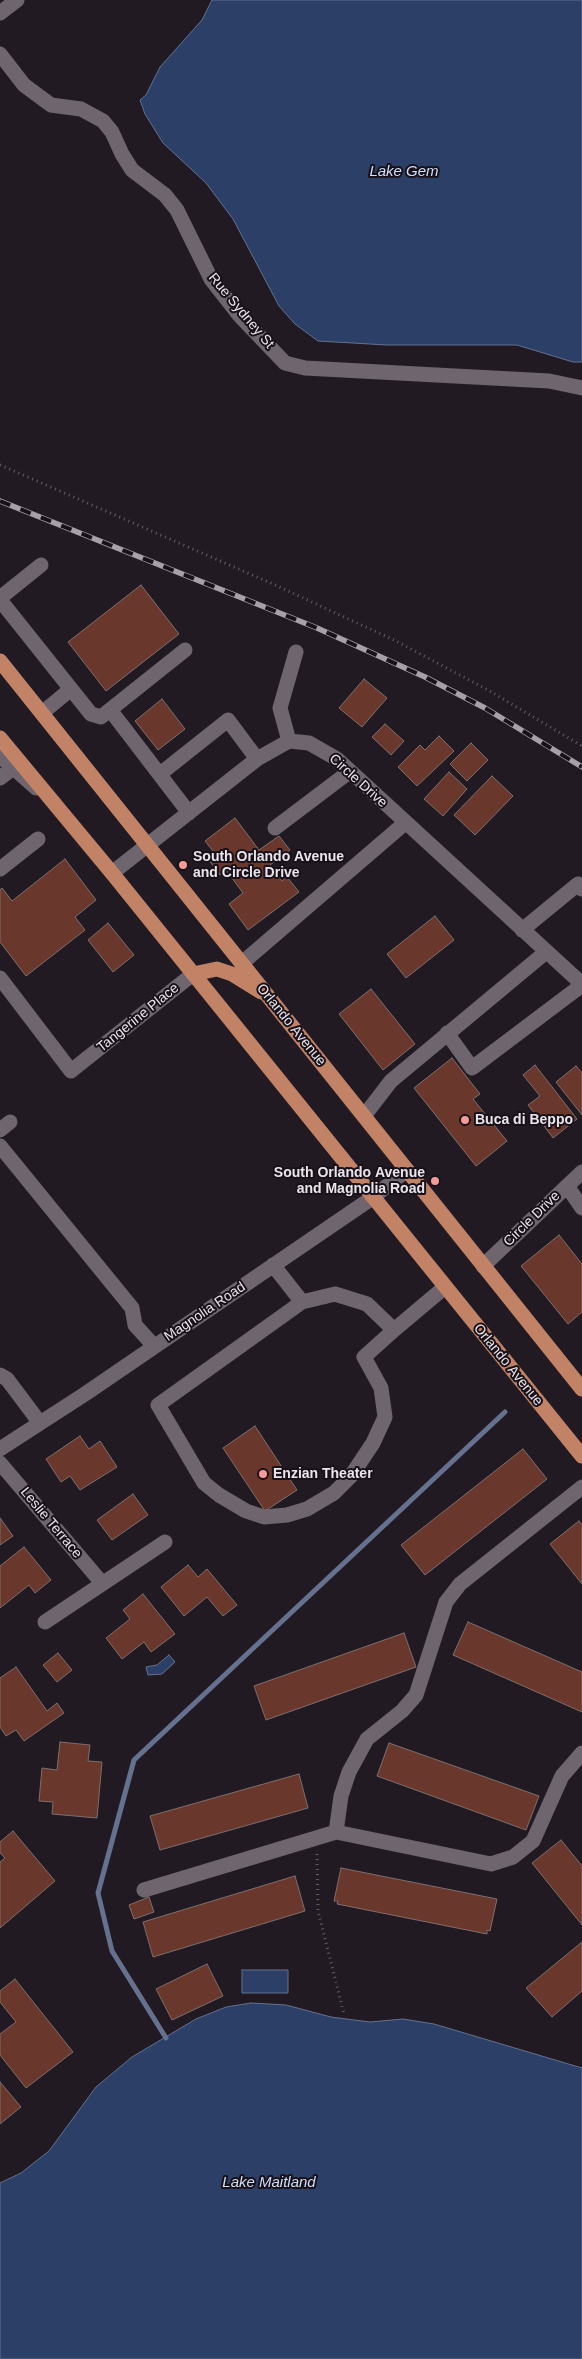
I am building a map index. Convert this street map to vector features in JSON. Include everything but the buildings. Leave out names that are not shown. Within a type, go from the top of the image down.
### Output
[{"type":"main road","name":"Orlando Avenue","points":[[2,665],[582,1389]]},
{"type":"main road","name":"Orlando Avenue","points":[[0,738],[112,873],[372,1198],[582,1456]]},
{"type":"main road","points":[[193,974],[216,969],[232,974],[268,996]]},
{"type":"street","points":[[0,14],[18,0]]},
{"type":"street","name":"Rue Sydney St","points":[[0,54],[24,86],[51,105],[81,109],[103,121],[112,132],[132,170],[166,195],[177,210],[210,279],[240,316],[286,363],[305,368],[548,381],[582,388]]},
{"type":"street","points":[[41,565],[0,599],[91,714],[101,717],[111,711],[185,650]]},
{"type":"street","points":[[112,873],[257,759],[289,741],[280,708],[296,652]]},
{"type":"street","points":[[42,713],[71,690]]},
{"type":"street","points":[[111,711],[189,813]]},
{"type":"street","points":[[160,774],[228,720],[257,759]]},
{"type":"street","name":"Circle Drive","points":[[289,741],[309,743],[337,759],[582,984]]},
{"type":"street","points":[[0,756],[61,811]]},
{"type":"street","points":[[0,778],[13,768]]},
{"type":"street","points":[[275,828],[349,772]]},
{"type":"street","points":[[242,963],[405,823]]},
{"type":"street","points":[[0,870],[38,839]]},
{"type":"street","points":[[522,930],[581,884]]},
{"type":"street","points":[[364,1116],[391,1081],[546,952]]},
{"type":"street","name":"Tangerine Place","points":[[0,978],[71,1071],[193,974]]},
{"type":"street","points":[[447,1033],[472,1068],[582,984]]},
{"type":"street","points":[[0,1146],[132,1308],[135,1325],[154,1346]]},
{"type":"street","name":"Magnolia Road","points":[[0,1449],[372,1198],[407,1170]]},
{"type":"street","name":"Circle Drive","points":[[483,1266],[582,1172]]},
{"type":"street","points":[[567,1186],[582,1208]]},
{"type":"street","points":[[273,1265],[302,1302]]},
{"type":"street","points":[[394,1330],[367,1304],[343,1296],[334,1294],[302,1302],[158,1405],[204,1484],[232,1503],[264,1518],[287,1515],[307,1509],[334,1492],[356,1469],[373,1443],[385,1417],[381,1388],[364,1357],[445,1288]]},
{"type":"street","points":[[0,1375],[7,1380],[40,1423]]},
{"type":"street","name":"Leslie Terrace","points":[[0,1463],[102,1583]]},
{"type":"street","points":[[336,1832],[341,1796],[349,1772],[368,1738],[402,1711],[416,1695],[424,1676],[446,1602],[460,1584],[582,1487]]},
{"type":"street","points":[[45,1622],[165,1542]]},
{"type":"street","points":[[144,1890],[336,1832],[491,1864],[513,1857],[533,1841],[562,1776],[582,1753]]},
{"type":"path","points":[[0,465],[273,584],[396,642],[488,690],[582,746]]},
{"type":"path","points":[[316,1838],[318,1911],[344,2014]]},
{"type":"water","name":"Lake Gem","points":[[212,0],[582,0],[582,362],[573,362],[517,345],[387,345],[318,341],[295,324],[279,306],[233,219],[206,183],[163,143],[145,114],[140,100],[146,95],[160,67],[202,20]]},
{"type":"water","points":[[169,1655],[175,1662],[162,1674],[148,1675],[146,1667],[157,1665]]},
{"type":"water","points":[[242,1970],[288,1970],[288,1993],[242,1993]]},
{"type":"water","name":"Lake Maitland","points":[[251,2003],[286,2005],[331,2017],[370,2022],[403,2019],[434,2024],[582,2068],[582,2359],[0,2359],[0,2183],[21,2173],[49,2151],[96,2087],[132,2057],[196,2019],[226,2007]]},
{"type":"waterway","points":[[166,2038],[112,1951],[98,1893],[134,1760],[505,1412]]},
{"type":"railway","points":[[0,501],[317,628],[425,677],[485,708],[582,767]]},
{"type":"place","name":"South Orlando Avenue and Circle Drive","points":[[183,865]]},
{"type":"place","name":"Buca di Beppo","points":[[465,1120]]},
{"type":"place","name":"South Orlando Avenue and Magnolia Road","points":[[435,1181]]},
{"type":"place","name":"Enzian Theater","points":[[263,1474]]}]
